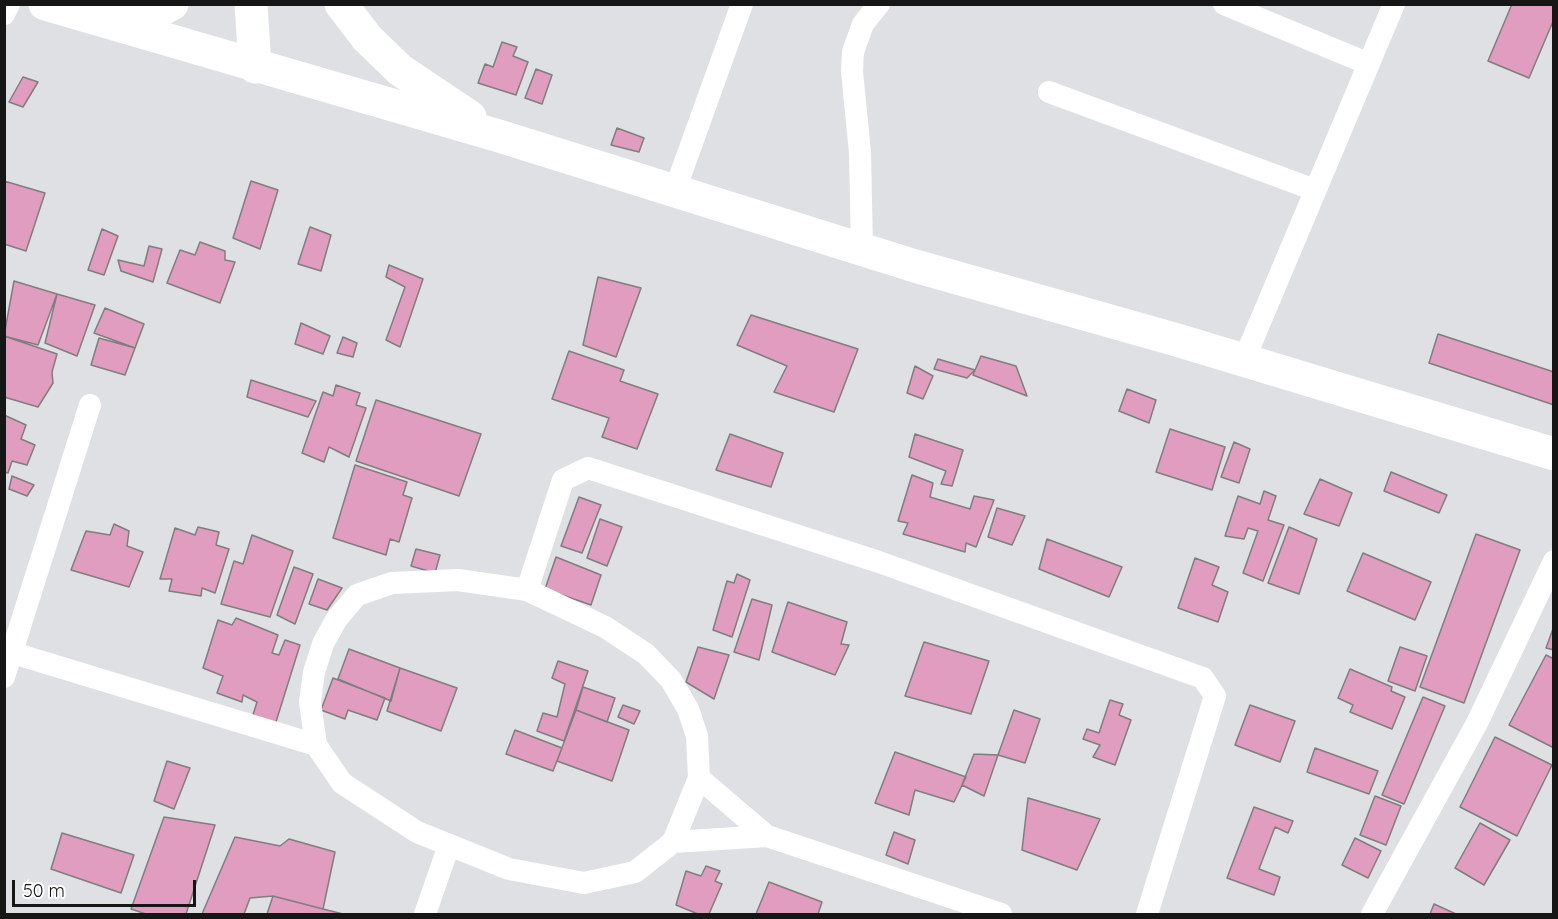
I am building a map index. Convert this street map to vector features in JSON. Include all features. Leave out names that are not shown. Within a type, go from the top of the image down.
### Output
[{"type":"main road","points":[[45,4],[255,67],[500,136],[862,248],[1554,454]]},
{"type":"main road","points":[[108,24],[155,13],[172,4]]},
{"type":"main road","points":[[251,4],[255,67]]},
{"type":"main road","points":[[341,4],[367,38],[400,70],[500,136]]},
{"type":"street","points":[[4,14],[9,4]]},
{"type":"street","points":[[675,190],[742,4]]},
{"type":"street","points":[[862,248],[860,153],[853,82],[853,52],[863,24],[879,4]]},
{"type":"street","points":[[1224,4],[1369,64]]},
{"type":"street","points":[[1244,360],[1394,4]]},
{"type":"street","points":[[1049,92],[1315,190]]},
{"type":"street","points":[[4,677],[90,405]]},
{"type":"street","points":[[527,590],[564,480],[588,468],[879,562],[1203,678],[1215,696],[1147,915]]},
{"type":"street","points":[[1372,915],[1477,723],[1554,561]]},
{"type":"street","points":[[458,580],[527,590],[605,627],[646,654],[671,680],[688,709],[697,736],[699,778],[673,842],[635,872],[584,883],[509,869],[448,845],[417,832],[342,783],[316,744],[310,702],[314,672],[327,636],[336,620],[357,595],[392,583],[458,580]]},
{"type":"street","points":[[13,653],[316,744]]},
{"type":"street","points":[[699,778],[767,836],[1000,915]]},
{"type":"street","points":[[673,842],[767,836]]},
{"type":"street","points":[[425,915],[448,845]]},
{"type":"building","points":[[1512,4],[1554,4],[1554,19],[1529,78],[1488,61]]},
{"type":"building","points":[[502,42],[517,47],[513,56],[528,62],[516,95],[478,83],[485,64],[493,67]]},
{"type":"building","points":[[536,69],[552,75],[542,104],[525,98]]},
{"type":"building","points":[[23,77],[38,82],[23,107],[9,102]]},
{"type":"building","points":[[617,128],[644,138],[639,152],[611,145]]},
{"type":"building","points":[[4,181],[45,193],[26,251],[4,244]]},
{"type":"building","points":[[251,181],[278,190],[260,249],[233,238]]},
{"type":"building","points":[[310,227],[331,235],[321,271],[298,264]]},
{"type":"building","points":[[102,229],[118,236],[104,275],[88,270]]},
{"type":"building","points":[[200,242],[225,251],[225,260],[235,262],[220,303],[167,283],[180,250],[195,255]]},
{"type":"building","points":[[149,246],[162,249],[153,282],[121,271],[118,260],[144,266]]},
{"type":"building","points":[[389,265],[423,279],[400,347],[386,340],[405,287],[386,277]]},
{"type":"building","points":[[598,277],[641,288],[616,357],[583,345]]},
{"type":"building","points":[[14,281],[57,294],[38,345],[4,336]]},
{"type":"building","points":[[57,294],[95,305],[77,356],[45,343]]},
{"type":"building","points":[[105,308],[144,324],[135,348],[94,333]]},
{"type":"building","points":[[751,315],[858,349],[834,412],[774,392],[787,366],[737,345]]},
{"type":"building","points":[[301,323],[330,336],[323,354],[295,344]]},
{"type":"building","points":[[1438,334],[1554,372],[1554,405],[1429,363]]},
{"type":"building","points":[[4,336],[57,354],[52,372],[53,383],[38,407],[4,397]]},
{"type":"building","points":[[343,337],[357,343],[353,357],[337,353]]},
{"type":"building","points":[[99,338],[135,348],[125,375],[91,365]]},
{"type":"building","points":[[569,351],[624,370],[620,381],[658,394],[637,449],[602,437],[609,418],[552,399]]},
{"type":"building","points":[[981,356],[1016,366],[1027,396],[973,375]]},
{"type":"building","points":[[938,359],[975,370],[967,378],[934,369]]},
{"type":"building","points":[[915,366],[933,376],[923,399],[907,393]]},
{"type":"building","points":[[251,380],[316,401],[308,417],[247,397]]},
{"type":"building","points":[[336,385],[360,393],[356,405],[366,408],[349,457],[329,447],[324,462],[302,453],[323,392],[333,396]]},
{"type":"building","points":[[1127,389],[1156,400],[1149,423],[1119,411]]},
{"type":"building","points":[[376,400],[481,434],[459,496],[356,461]]},
{"type":"building","points":[[4,415],[26,425],[21,439],[35,445],[27,465],[12,461],[8,473],[4,472]]},
{"type":"building","points":[[1170,429],[1225,447],[1212,490],[1156,472]]},
{"type":"building","points":[[730,434],[783,453],[771,487],[716,470]]},
{"type":"building","points":[[915,434],[963,450],[952,486],[941,484],[946,471],[909,457]]},
{"type":"building","points":[[1234,442],[1250,449],[1239,483],[1221,477]]},
{"type":"building","points":[[355,465],[407,482],[403,495],[412,498],[399,542],[390,539],[386,555],[333,538]]},
{"type":"building","points":[[1391,472],[1447,495],[1439,513],[1384,491]]},
{"type":"building","points":[[912,475],[933,483],[930,497],[970,509],[974,496],[994,500],[976,547],[966,543],[965,552],[903,534],[908,523],[898,521]]},
{"type":"building","points":[[12,476],[34,485],[27,496],[9,489]]},
{"type":"building","points":[[1320,479],[1352,493],[1339,526],[1304,514]]},
{"type":"building","points":[[1264,491],[1276,496],[1268,520],[1284,525],[1263,581],[1243,573],[1258,531],[1248,528],[1244,539],[1225,536],[1238,496],[1260,504]]},
{"type":"building","points":[[579,497],[601,505],[582,553],[561,546]]},
{"type":"building","points":[[997,508],[1025,516],[1012,545],[988,537]]},
{"type":"building","points":[[600,519],[622,527],[607,566],[587,558]]},
{"type":"building","points":[[114,524],[129,531],[127,546],[143,552],[129,587],[71,570],[86,531],[110,535]]},
{"type":"building","points":[[198,527],[219,532],[216,545],[229,549],[215,593],[202,588],[201,596],[169,591],[172,579],[160,579],[175,528],[195,535]]},
{"type":"building","points":[[1289,527],[1317,539],[1299,594],[1268,583]]},
{"type":"building","points":[[1476,534],[1520,550],[1464,703],[1420,687]]},
{"type":"building","points":[[252,535],[293,551],[270,617],[221,604],[234,561],[243,564]]},
{"type":"building","points":[[1047,539],[1122,567],[1109,597],[1039,569]]},
{"type":"building","points":[[416,549],[440,555],[435,573],[411,566]]},
{"type":"building","points":[[1363,553],[1431,582],[1415,620],[1347,591]]},
{"type":"building","points":[[556,557],[601,575],[591,605],[545,589]]},
{"type":"building","points":[[1195,558],[1219,567],[1212,585],[1228,592],[1218,622],[1178,608]]},
{"type":"building","points":[[294,567],[313,574],[295,624],[277,615]]},
{"type":"building","points":[[737,574],[750,580],[732,637],[713,630],[727,581],[734,583]]},
{"type":"building","points":[[318,579],[342,588],[327,610],[309,604]]},
{"type":"building","points":[[752,599],[772,605],[759,660],[734,652]]},
{"type":"building","points":[[788,602],[847,622],[841,644],[849,645],[835,675],[772,652]]},
{"type":"building","points":[[236,618],[278,635],[272,653],[279,655],[285,640],[300,645],[275,725],[252,718],[257,702],[243,695],[242,702],[217,693],[223,676],[203,668],[218,620],[232,625]]},
{"type":"building","points":[[1554,626],[1554,650],[1546,648]]},
{"type":"building","points":[[924,642],[989,661],[971,714],[905,696]]},
{"type":"building","points":[[698,647],[729,655],[714,699],[686,682]]},
{"type":"building","points":[[1400,647],[1427,656],[1415,691],[1388,681]]},
{"type":"building","points":[[349,649],[400,668],[391,701],[338,679]]},
{"type":"building","points":[[1546,655],[1554,659],[1554,748],[1509,725]]},
{"type":"building","points":[[558,661],[588,671],[564,741],[537,731],[543,713],[557,717],[565,684],[552,678]]},
{"type":"building","points":[[400,668],[457,688],[441,731],[387,711]]},
{"type":"building","points":[[1350,669],[1392,687],[1391,691],[1405,697],[1392,729],[1350,712],[1353,705],[1338,698]]},
{"type":"building","points":[[333,678],[385,698],[377,720],[348,710],[345,719],[321,710]]},
{"type":"building","points":[[583,687],[615,698],[607,722],[576,710]]},
{"type":"building","points":[[1423,697],[1445,706],[1404,804],[1382,795]]},
{"type":"building","points":[[1110,700],[1123,704],[1119,715],[1131,720],[1115,765],[1093,757],[1100,745],[1083,739],[1087,729],[1099,733]]},
{"type":"building","points":[[623,705],[640,711],[634,724],[618,717]]},
{"type":"building","points":[[1250,705],[1295,721],[1280,762],[1235,745]]},
{"type":"building","points":[[576,710],[629,730],[612,781],[557,761]]},
{"type":"building","points":[[1014,710],[1040,719],[1025,763],[998,755]]},
{"type":"building","points":[[515,730],[562,748],[553,771],[506,754]]},
{"type":"building","points":[[1495,737],[1552,765],[1517,836],[1460,807]]},
{"type":"building","points":[[1315,748],[1378,771],[1369,794],[1307,772]]},
{"type":"building","points":[[895,752],[966,777],[954,802],[915,790],[909,815],[875,803]]},
{"type":"building","points":[[974,754],[998,755],[984,796],[962,785]]},
{"type":"building","points":[[167,761],[190,768],[174,809],[154,801]]},
{"type":"building","points":[[1375,796],[1401,806],[1386,845],[1360,835]]},
{"type":"building","points":[[1028,798],[1100,819],[1077,870],[1022,850]]},
{"type":"building","points":[[1254,807],[1293,821],[1288,833],[1275,827],[1259,869],[1280,877],[1274,895],[1227,878]]},
{"type":"building","points":[[164,817],[215,825],[186,914],[146,914],[131,909]]},
{"type":"building","points":[[1480,823],[1510,840],[1484,885],[1455,868]]},
{"type":"building","points":[[894,832],[915,840],[908,864],[886,855]]},
{"type":"building","points":[[62,833],[134,855],[121,893],[51,869]]},
{"type":"building","points":[[235,837],[280,846],[289,839],[335,852],[323,909],[273,896],[250,898],[244,914],[202,914]]},
{"type":"building","points":[[1355,838],[1381,851],[1368,878],[1342,865]]},
{"type":"building","points":[[706,866],[720,871],[715,881],[722,884],[709,914],[698,914],[676,905],[686,871],[701,876]]},
{"type":"building","points":[[769,882],[822,902],[818,914],[756,914]]},
{"type":"building","points":[[273,896],[323,909],[343,914],[267,914]]},
{"type":"building","points":[[1434,904],[1456,914],[1430,914]]}]
